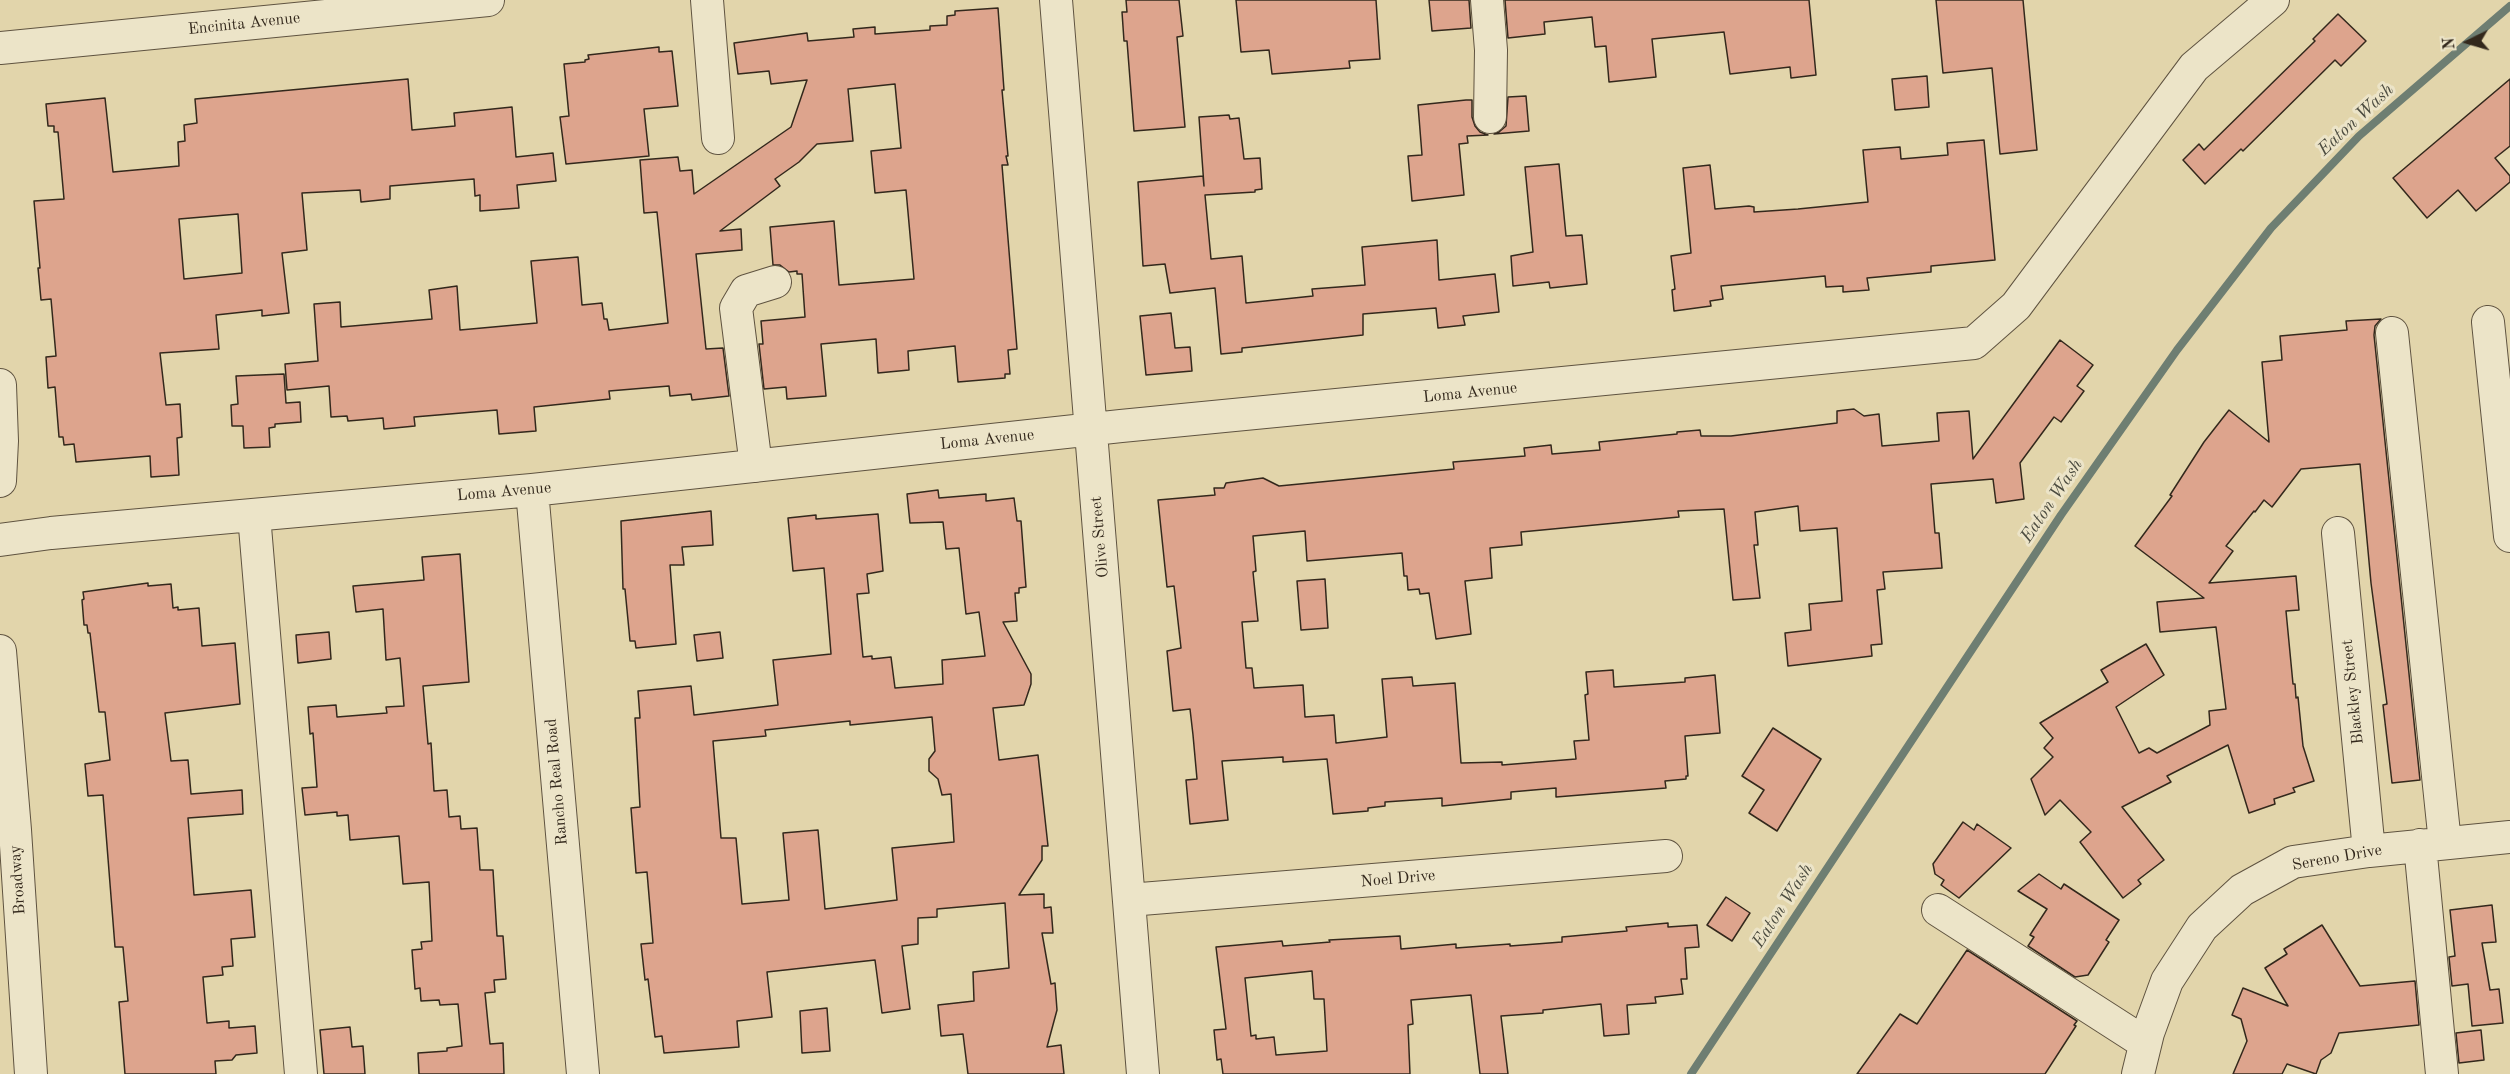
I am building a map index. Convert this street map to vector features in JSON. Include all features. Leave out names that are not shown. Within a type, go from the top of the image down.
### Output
[{"type":"street","name":"Encinita Avenue","points":[[0,48],[488,0]]},
{"type":"street","points":[[707,0],[718,138]]},
{"type":"street","name":"Olive Street","points":[[1056,0],[1143,1074]]},
{"type":"street","points":[[1487,0],[1491,50],[1490,117]]},
{"type":"street","name":"Loma Avenue","points":[[0,540],[51,533],[532,490],[1092,430],[1974,343],[2016,306],[2194,67],[2273,0]]},
{"type":"street","points":[[756,466],[736,308],[746,291],[776,282]]},
{"type":"street","points":[[2488,322],[2510,536]]},
{"type":"street","points":[[2392,333],[2433,844],[2442,1074]]},
{"type":"street","points":[[0,386],[2,441],[0,482]]},
{"type":"street","name":"Rancho Real Road","points":[[532,490],[583,1074]]},
{"type":"street","points":[[254,514],[301,1074]]},
{"type":"street","name":"Blackley Street","points":[[2338,533],[2369,851]]},
{"type":"street","name":"Broadway","points":[[0,651],[8,830],[31,1074]]},
{"type":"street","name":"Sereno Drive","points":[[2138,1074],[2145,1043],[2167,981],[2202,927],[2242,891],[2293,862],[2369,851],[2510,837]]},
{"type":"street","name":"Noel Drive","points":[[1129,900],[1666,856]]},
{"type":"street","points":[[1938,910],[2145,1043]]},
{"type":"building","points":[[1126,0],[1179,0],[1183,36],[1177,37],[1185,127],[1134,131],[1127,41],[1124,41],[1122,12],[1127,12]]},
{"type":"building","points":[[1236,0],[1376,0],[1380,59],[1349,61],[1350,68],[1272,74],[1269,50],[1241,52]]},
{"type":"building","points":[[1429,0],[1469,0],[1471,28],[1432,31]]},
{"type":"building","points":[[1505,0],[1809,0],[1816,75],[1791,78],[1790,67],[1730,74],[1724,32],[1652,39],[1656,77],[1609,82],[1606,46],[1595,47],[1592,17],[1544,22],[1545,34],[1508,38]]},
{"type":"building","points":[[1936,0],[2023,0],[2037,150],[2000,154],[1992,68],[1943,73]]},
{"type":"building","points":[[998,8],[1008,156],[1006,156],[1008,165],[1002,165],[1017,349],[1008,350],[1010,374],[1005,374],[1005,378],[958,382],[955,346],[908,351],[909,370],[878,373],[876,339],[821,344],[826,396],[787,399],[786,387],[764,389],[759,344],[763,344],[761,321],[805,317],[802,274],[797,274],[797,271],[789,272],[780,265],[773,265],[770,227],[834,221],[839,285],[914,279],[906,190],[875,193],[871,151],[901,148],[895,84],[848,89],[853,141],[817,144],[799,162],[775,179],[780,186],[720,231],[741,229],[742,250],[696,254],[706,349],[723,348],[729,396],[692,400],[691,394],[670,396],[669,386],[609,391],[610,399],[534,407],[536,431],[499,434],[497,410],[414,417],[415,426],[384,429],[383,418],[348,421],[347,416],[331,417],[329,386],[287,390],[285,364],[318,361],[314,304],[340,302],[341,327],[432,319],[429,290],[457,286],[460,330],[537,323],[531,261],[578,257],[582,305],[602,303],[604,319],[607,319],[609,330],[668,323],[657,212],[644,213],[640,160],[678,157],[680,171],[692,170],[694,194],[791,127],[807,80],[771,84],[769,71],[738,74],[734,43],[807,33],[808,41],[854,37],[853,29],[875,27],[875,34],[930,30],[930,26],[947,25],[947,16],[955,15],[955,11]]},
{"type":"building","points":[[2338,14],[2366,41],[2341,66],[2335,60],[2243,151],[2241,149],[2205,184],[2183,160],[2199,144],[2204,150],[2315,41],[2313,39]]},
{"type":"building","points":[[659,47],[659,52],[672,51],[678,106],[644,109],[649,156],[566,164],[560,117],[569,116],[564,64],[585,62],[589,59],[588,55]]},
{"type":"building","points":[[1927,76],[1929,107],[1895,110],[1892,79]]},
{"type":"building","points":[[408,79],[412,130],[455,126],[454,113],[512,107],[516,157],[553,153],[556,181],[517,185],[519,208],[480,211],[480,195],[475,196],[474,179],[390,186],[390,199],[361,202],[360,190],[302,193],[307,250],[282,253],[289,313],[262,316],[262,310],[216,315],[219,349],[160,353],[166,405],[180,404],[182,437],[177,438],[179,475],[151,477],[150,456],[76,462],[74,444],[64,445],[63,437],[59,437],[55,387],[48,388],[46,357],[56,356],[51,299],[41,300],[34,201],[64,199],[58,132],[54,132],[54,126],[48,126],[46,104],[105,98],[113,172],[179,166],[178,142],[185,141],[184,125],[197,123],[195,99]],"holes":[[[238,214],[242,273],[184,279],[179,219]]]},
{"type":"building","points":[[2510,79],[2510,146],[2495,158],[2510,176],[2510,182],[2476,211],[2458,190],[2427,218],[2393,178]]},
{"type":"building","points":[[1526,96],[1529,131],[1494,134],[1506,126],[1508,97]]},
{"type":"building","points":[[1472,100],[1472,117],[1475,126],[1480,132],[1488,135],[1467,136],[1468,143],[1459,144],[1464,195],[1412,201],[1408,156],[1422,155],[1418,105]]},
{"type":"building","points":[[1229,115],[1230,119],[1239,118],[1244,159],[1260,158],[1262,189],[1255,190],[1255,192],[1205,195],[1211,259],[1242,256],[1246,303],[1313,296],[1312,289],[1365,285],[1362,247],[1437,240],[1439,280],[1495,274],[1499,312],[1463,316],[1465,325],[1438,328],[1436,308],[1363,314],[1363,335],[1242,348],[1242,352],[1221,354],[1215,288],[1170,293],[1165,264],[1143,266],[1138,182],[1203,176],[1204,186],[1199,117]]},
{"type":"building","points":[[1984,140],[1995,260],[1931,266],[1931,272],[1867,278],[1869,290],[1843,292],[1843,286],[1826,287],[1825,276],[1721,286],[1723,299],[1710,301],[1711,306],[1674,311],[1672,290],[1675,289],[1671,256],[1691,253],[1683,168],[1710,165],[1715,209],[1749,206],[1754,207],[1754,212],[1798,209],[1868,202],[1863,150],[1900,147],[1901,159],[1948,155],[1947,143]]},
{"type":"building","points":[[1559,164],[1566,236],[1582,235],[1587,284],[1550,288],[1549,282],[1513,286],[1511,256],[1533,252],[1525,167]]},
{"type":"building","points":[[1171,313],[1175,348],[1190,347],[1192,371],[1146,375],[1140,316]]},
{"type":"building","points":[[2381,319],[2375,326],[2374,335],[2420,780],[2392,783],[2383,705],[2387,704],[2371,583],[2360,464],[2301,469],[2272,507],[2264,500],[2254,511],[2226,546],[2233,551],[2209,583],[2296,576],[2299,610],[2286,611],[2293,684],[2295,684],[2296,698],[2298,697],[2303,746],[2314,781],[2293,788],[2295,792],[2274,799],[2275,804],[2249,813],[2228,745],[2167,776],[2171,782],[2122,807],[2164,860],[2138,880],[2141,884],[2123,898],[2080,842],[2091,832],[2060,800],[2045,815],[2031,779],[2053,757],[2044,748],[2053,738],[2040,723],[2108,682],[2101,670],[2146,644],[2164,675],[2116,707],[2139,753],[2149,748],[2157,753],[2210,725],[2209,711],[2226,709],[2216,627],[2160,632],[2157,602],[2204,598],[2135,546],[2172,496],[2170,495],[2204,442],[2229,410],[2269,442],[2262,362],[2282,360],[2280,336],[2347,330],[2346,321]]},
{"type":"building","points":[[2060,340],[2093,365],[2077,386],[2084,391],[2061,422],[2054,417],[2020,463],[2024,499],[1996,503],[1993,479],[1931,484],[1935,533],[1939,533],[1942,568],[1883,572],[1885,589],[1877,590],[1882,644],[1871,645],[1872,656],[1788,666],[1785,633],[1811,630],[1809,604],[1842,601],[1837,528],[1800,531],[1798,506],[1755,512],[1758,545],[1754,545],[1760,598],[1733,600],[1724,509],[1678,511],[1679,517],[1521,532],[1522,545],[1490,548],[1492,578],[1465,581],[1471,634],[1436,639],[1429,593],[1420,594],[1419,589],[1408,590],[1402,553],[1307,561],[1305,531],[1253,536],[1256,571],[1253,572],[1258,621],[1242,622],[1246,668],[1252,668],[1254,688],[1303,685],[1305,717],[1334,715],[1336,743],[1387,737],[1382,679],[1412,677],[1413,686],[1455,683],[1461,763],[1502,762],[1502,765],[1576,759],[1574,741],[1589,740],[1585,695],[1588,694],[1586,672],[1613,670],[1614,687],[1685,682],[1685,678],[1715,675],[1720,733],[1685,736],[1688,776],[1686,779],[1665,781],[1666,788],[1556,797],[1556,788],[1511,792],[1511,799],[1442,806],[1442,798],[1385,802],[1385,806],[1368,808],[1368,811],[1333,814],[1327,759],[1283,762],[1283,757],[1222,761],[1228,820],[1190,824],[1186,780],[1197,779],[1193,735],[1190,709],[1173,711],[1167,651],[1181,648],[1174,586],[1167,587],[1158,500],[1215,495],[1214,488],[1224,488],[1226,483],[1263,478],[1279,486],[1454,469],[1453,462],[1525,456],[1524,448],[1551,445],[1552,454],[1600,450],[1599,442],[1677,434],[1677,432],[1700,430],[1701,436],[1731,436],[1837,423],[1837,411],[1854,409],[1864,416],[1879,414],[1882,446],[1939,441],[1937,413],[1969,411],[1973,459]]},
{"type":"building","points":[[284,374],[286,403],[300,402],[301,422],[275,424],[275,427],[269,428],[270,447],[244,448],[243,426],[232,426],[231,405],[238,404],[236,376]]},
{"type":"building","points":[[938,490],[939,498],[986,494],[986,501],[1014,498],[1017,521],[1021,521],[1026,587],[1019,588],[1019,593],[1015,593],[1017,621],[1003,622],[1031,674],[1031,684],[1024,705],[993,708],[999,760],[1038,755],[1048,846],[1042,846],[1042,860],[1019,895],[1044,894],[1044,908],[1051,907],[1053,933],[1042,933],[1051,984],[1055,983],[1057,1010],[1047,1047],[1061,1045],[1064,1074],[968,1074],[963,1034],[941,1036],[938,1005],[974,1001],[973,972],[1009,968],[1005,903],[937,909],[937,917],[918,918],[918,944],[902,946],[910,1009],[882,1013],[875,960],[767,972],[772,1017],[737,1021],[739,1047],[664,1053],[662,1036],[655,1037],[648,979],[645,980],[641,944],[653,943],[647,872],[636,873],[631,808],[640,807],[635,718],[640,718],[638,691],[691,686],[694,715],[778,705],[773,660],[831,654],[824,568],[793,571],[788,518],[816,515],[816,519],[878,514],[883,571],[867,574],[869,593],[857,594],[863,657],[872,656],[872,659],[891,657],[895,688],[943,684],[942,660],[985,656],[979,612],[966,614],[959,548],[946,549],[943,522],[910,523],[907,494]],"holes":[[[932,717],[935,751],[929,759],[929,771],[938,779],[942,795],[951,794],[954,842],[892,848],[897,900],[825,909],[818,830],[783,833],[789,900],[742,904],[736,838],[721,838],[713,741],[766,736],[765,730],[850,721],[850,725]]]},
{"type":"building","points":[[711,511],[713,545],[682,547],[684,565],[670,565],[676,644],[636,648],[635,641],[630,641],[625,589],[623,589],[621,521]]},
{"type":"building","points":[[460,554],[469,682],[423,686],[428,744],[431,743],[434,791],[447,790],[449,817],[460,816],[461,829],[477,828],[480,870],[493,870],[497,936],[503,936],[506,979],[494,980],[495,992],[485,993],[490,1044],[503,1043],[504,1074],[419,1074],[418,1053],[447,1051],[447,1048],[462,1046],[458,1004],[440,1005],[439,1000],[421,1001],[420,988],[415,989],[412,950],[422,949],[421,942],[432,941],[429,882],[403,884],[399,836],[350,840],[348,815],[337,816],[337,812],[305,815],[302,788],[317,787],[313,733],[310,734],[308,707],[336,705],[337,717],[387,713],[386,707],[404,706],[400,658],[386,660],[383,609],[356,612],[353,586],[424,580],[422,557]]},
{"type":"building","points":[[1325,579],[1328,628],[1301,630],[1297,581]]},
{"type":"building","points":[[148,583],[148,586],[171,584],[173,608],[178,607],[178,610],[199,608],[202,646],[235,643],[240,704],[165,713],[171,761],[188,760],[191,794],[242,790],[243,814],[188,818],[194,895],[251,890],[255,937],[231,939],[233,966],[222,967],[223,975],[203,977],[207,1023],[229,1021],[229,1028],[255,1026],[257,1053],[236,1055],[232,1060],[215,1061],[216,1074],[125,1074],[119,1002],[128,1001],[123,947],[115,947],[103,795],[88,796],[85,764],[110,760],[105,712],[99,712],[90,633],[88,633],[87,625],[84,625],[82,600],[84,599],[83,592]]},
{"type":"building","points":[[329,632],[331,659],[298,663],[296,635]]},
{"type":"building","points":[[720,632],[723,658],[697,661],[694,635]]},
{"type":"building","points":[[1773,728],[1821,759],[1777,831],[1749,813],[1764,790],[1742,776]]},
{"type":"building","points":[[1963,822],[1974,830],[1977,824],[2011,848],[1959,898],[1941,885],[1944,880],[1935,874],[1933,864]]},
{"type":"building","points":[[2039,874],[2061,889],[2064,884],[2119,920],[2106,940],[2109,942],[2088,975],[2075,977],[2028,946],[2034,937],[2030,935],[2047,909],[2018,891]]},
{"type":"building","points":[[1726,897],[1750,913],[1732,941],[1707,925]]},
{"type":"building","points":[[2492,905],[2496,942],[2482,943],[2490,990],[2499,989],[2503,1023],[2472,1026],[2468,984],[2452,986],[2449,957],[2455,956],[2450,910]]},
{"type":"building","points":[[1668,923],[1668,927],[1697,925],[1699,947],[1685,948],[1687,979],[1681,979],[1683,994],[1655,997],[1656,1003],[1627,1005],[1629,1034],[1604,1036],[1601,1004],[1543,1010],[1543,1013],[1501,1016],[1508,1074],[1480,1074],[1471,995],[1411,1000],[1413,1024],[1408,1025],[1410,1074],[1223,1074],[1221,1059],[1217,1060],[1214,1030],[1226,1029],[1216,947],[1282,941],[1283,946],[1330,942],[1329,940],[1400,936],[1401,949],[1456,944],[1456,948],[1510,944],[1510,946],[1562,942],[1562,937],[1627,931],[1626,927]],"holes":[[[1312,971],[1314,999],[1324,999],[1327,1051],[1276,1055],[1274,1037],[1256,1039],[1256,1035],[1251,1036],[1245,978]]]},
{"type":"building","points":[[2322,925],[2360,986],[2415,981],[2419,1025],[2339,1033],[2331,1053],[2321,1060],[2316,1074],[2287,1064],[2282,1074],[2233,1074],[2247,1041],[2241,1019],[2232,1015],[2243,988],[2288,1006],[2265,968],[2287,954],[2284,949]]},
{"type":"building","points":[[1967,950],[2077,1021],[2045,1074],[1857,1074],[1900,1014],[1917,1024]]},
{"type":"building","points":[[827,1008],[830,1051],[802,1053],[800,1011]]},
{"type":"building","points":[[350,1027],[352,1047],[363,1046],[365,1074],[324,1074],[320,1030]]},
{"type":"building","points":[[2481,1030],[2484,1060],[2459,1063],[2456,1033]]},
{"type":"waterway","name":"Eaton Wash","points":[[1691,1074],[2061,515],[2177,350],[2271,228],[2359,136],[2510,6]]}]
